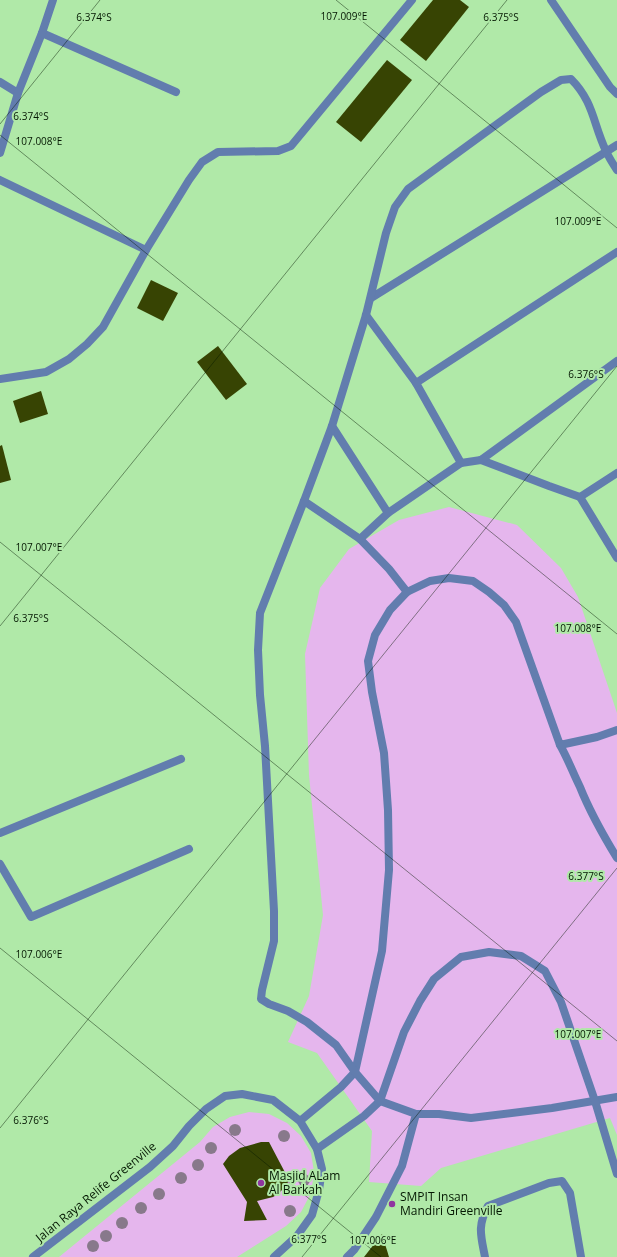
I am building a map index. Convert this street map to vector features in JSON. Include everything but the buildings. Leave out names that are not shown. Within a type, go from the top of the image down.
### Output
[{"type":"street","points":[[0,153],[18,93],[42,33],[53,0]]},
{"type":"street","points":[[0,380],[46,372],[69,359],[87,344],[103,327],[146,250],[189,180],[202,162],[218,152],[278,151],[291,146],[412,0]]},
{"type":"street","points":[[551,0],[610,87],[617,94]]},
{"type":"street","points":[[42,33],[176,92]]},
{"type":"street","points":[[617,170],[606,152],[591,109],[580,89],[571,79],[561,80],[547,88],[408,188],[395,207],[386,233],[371,298],[332,426],[260,613],[258,650],[274,912],[274,941],[261,999],[269,1004],[288,1010],[307,1022],[336,1045],[355,1072],[380,1102],[416,1114],[439,1114],[471,1118],[552,1108],[617,1097]]},
{"type":"street","points":[[0,82],[18,93]]},
{"type":"street","points":[[371,298],[617,145]]},
{"type":"street","points":[[0,180],[146,250]]},
{"type":"street","points":[[416,383],[617,252]]},
{"type":"street","points":[[366,315],[416,383],[460,463]]},
{"type":"street","points":[[360,539],[388,513],[460,463],[481,460],[617,361]]},
{"type":"street","points":[[332,426],[388,513]]},
{"type":"street","points":[[481,460],[580,497],[617,558]]},
{"type":"street","points":[[580,497],[617,473]]},
{"type":"street","points":[[304,501],[360,539],[407,592]]},
{"type":"street","points":[[300,1121],[341,1087],[355,1072],[382,951],[389,870],[388,810],[384,753],[372,692],[368,661],[375,635],[390,610],[407,592],[430,581],[449,578],[472,581],[489,592],[504,605],[516,622],[560,745],[571,764],[579,786],[598,826],[617,858]]},
{"type":"street","points":[[560,745],[596,737],[617,730]]},
{"type":"street","points":[[0,833],[181,759]]},
{"type":"street","points":[[0,864],[31,917],[189,849]]},
{"type":"street","points":[[317,1149],[364,1116],[380,1102],[404,1032],[420,1001],[434,979],[461,957],[489,952],[521,956],[545,971],[561,1002],[595,1101],[617,1174]]},
{"type":"street","name":"Jalan Raya Relife Greenville","points":[[36,1256],[150,1167],[173,1146],[189,1126],[206,1109],[225,1096],[242,1094],[273,1100],[300,1121],[317,1149],[322,1169],[320,1190],[312,1215],[297,1236],[274,1257]]},
{"type":"street","points":[[347,1257],[354,1250],[376,1217],[402,1166],[416,1114]]},
{"type":"street","points":[[485,1257],[480,1229],[482,1217],[488,1206],[549,1183],[562,1182],[570,1193],[581,1257]]},
{"type":"shaded area","points":[[449,507],[517,525],[561,568],[578,597],[617,713],[617,1135],[610,1118],[441,1168],[421,1186],[369,1182],[372,1131],[317,1053],[288,1042],[309,996],[323,915],[309,775],[305,654],[320,588],[349,549],[399,520]]},
{"type":"shaded area","points":[[249,1112],[269,1114],[287,1123],[301,1136],[311,1153],[314,1172],[311,1193],[301,1212],[286,1226],[237,1257],[59,1257],[200,1142],[213,1127],[230,1117]]},
{"type":"place","name":"Masjid ALam Al Barkah","points":[[261,1183]]},
{"type":"place","name":"SMPIT Insan Mandiri Greenville","points":[[392,1204]]}]
